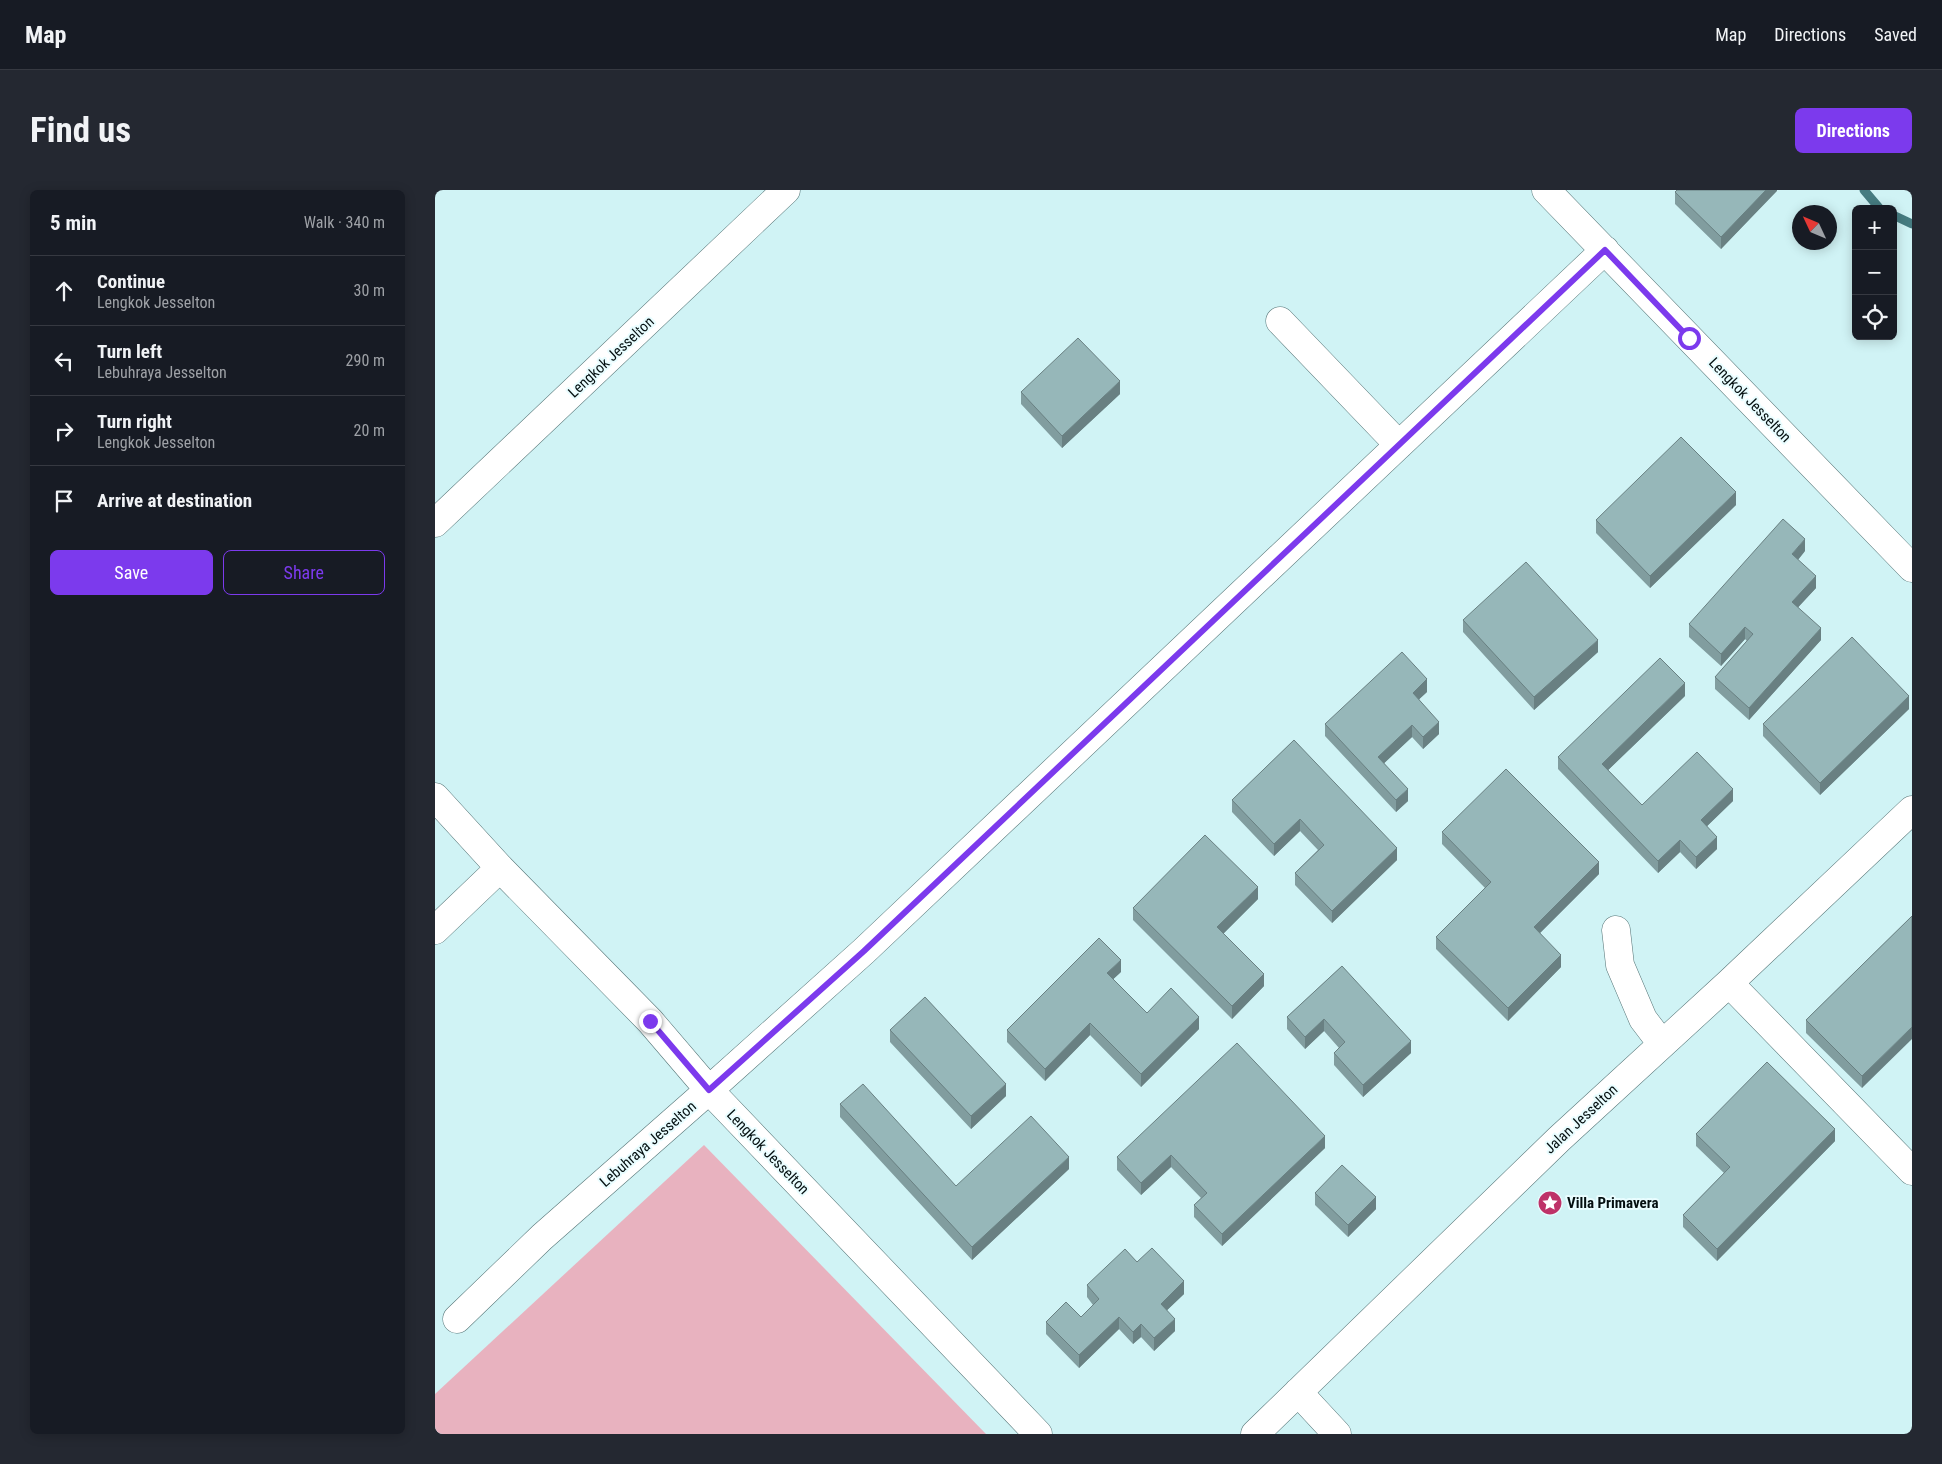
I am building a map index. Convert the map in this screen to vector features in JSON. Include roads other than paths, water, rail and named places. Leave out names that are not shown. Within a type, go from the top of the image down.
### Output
[{"type":"street","name":"Lengkok Jesselton","points":[[435,523],[786,190]]},
{"type":"street","name":"Lengkok Jesselton","points":[[1545,190],[1912,568]]},
{"type":"street","name":"Lebuhraya Jesselton","points":[[457,1319],[542,1237],[871,944],[1605,250]]},
{"type":"street","points":[[1280,321],[1399,445]]},
{"type":"street","name":"Lengkok Jesselton","points":[[435,797],[500,868],[650,1021],[709,1090],[1038,1434]]},
{"type":"street","name":"Jalan Jesselton","points":[[1255,1434],[1559,1139],[1729,983],[1912,810]]},
{"type":"street","points":[[435,930],[500,868]]},
{"type":"street","points":[[1616,930],[1621,966],[1643,1019],[1662,1044]]},
{"type":"street","points":[[1729,983],[1912,1171]]},
{"type":"street","points":[[1299,1392],[1337,1434]]},
{"type":"waterway","points":[[1864,190],[1877,205]]},
{"type":"waterway","points":[[1897,217],[1912,224]]},
{"type":"place","name":"Villa Primavera","points":[[1550,1203]]}]
